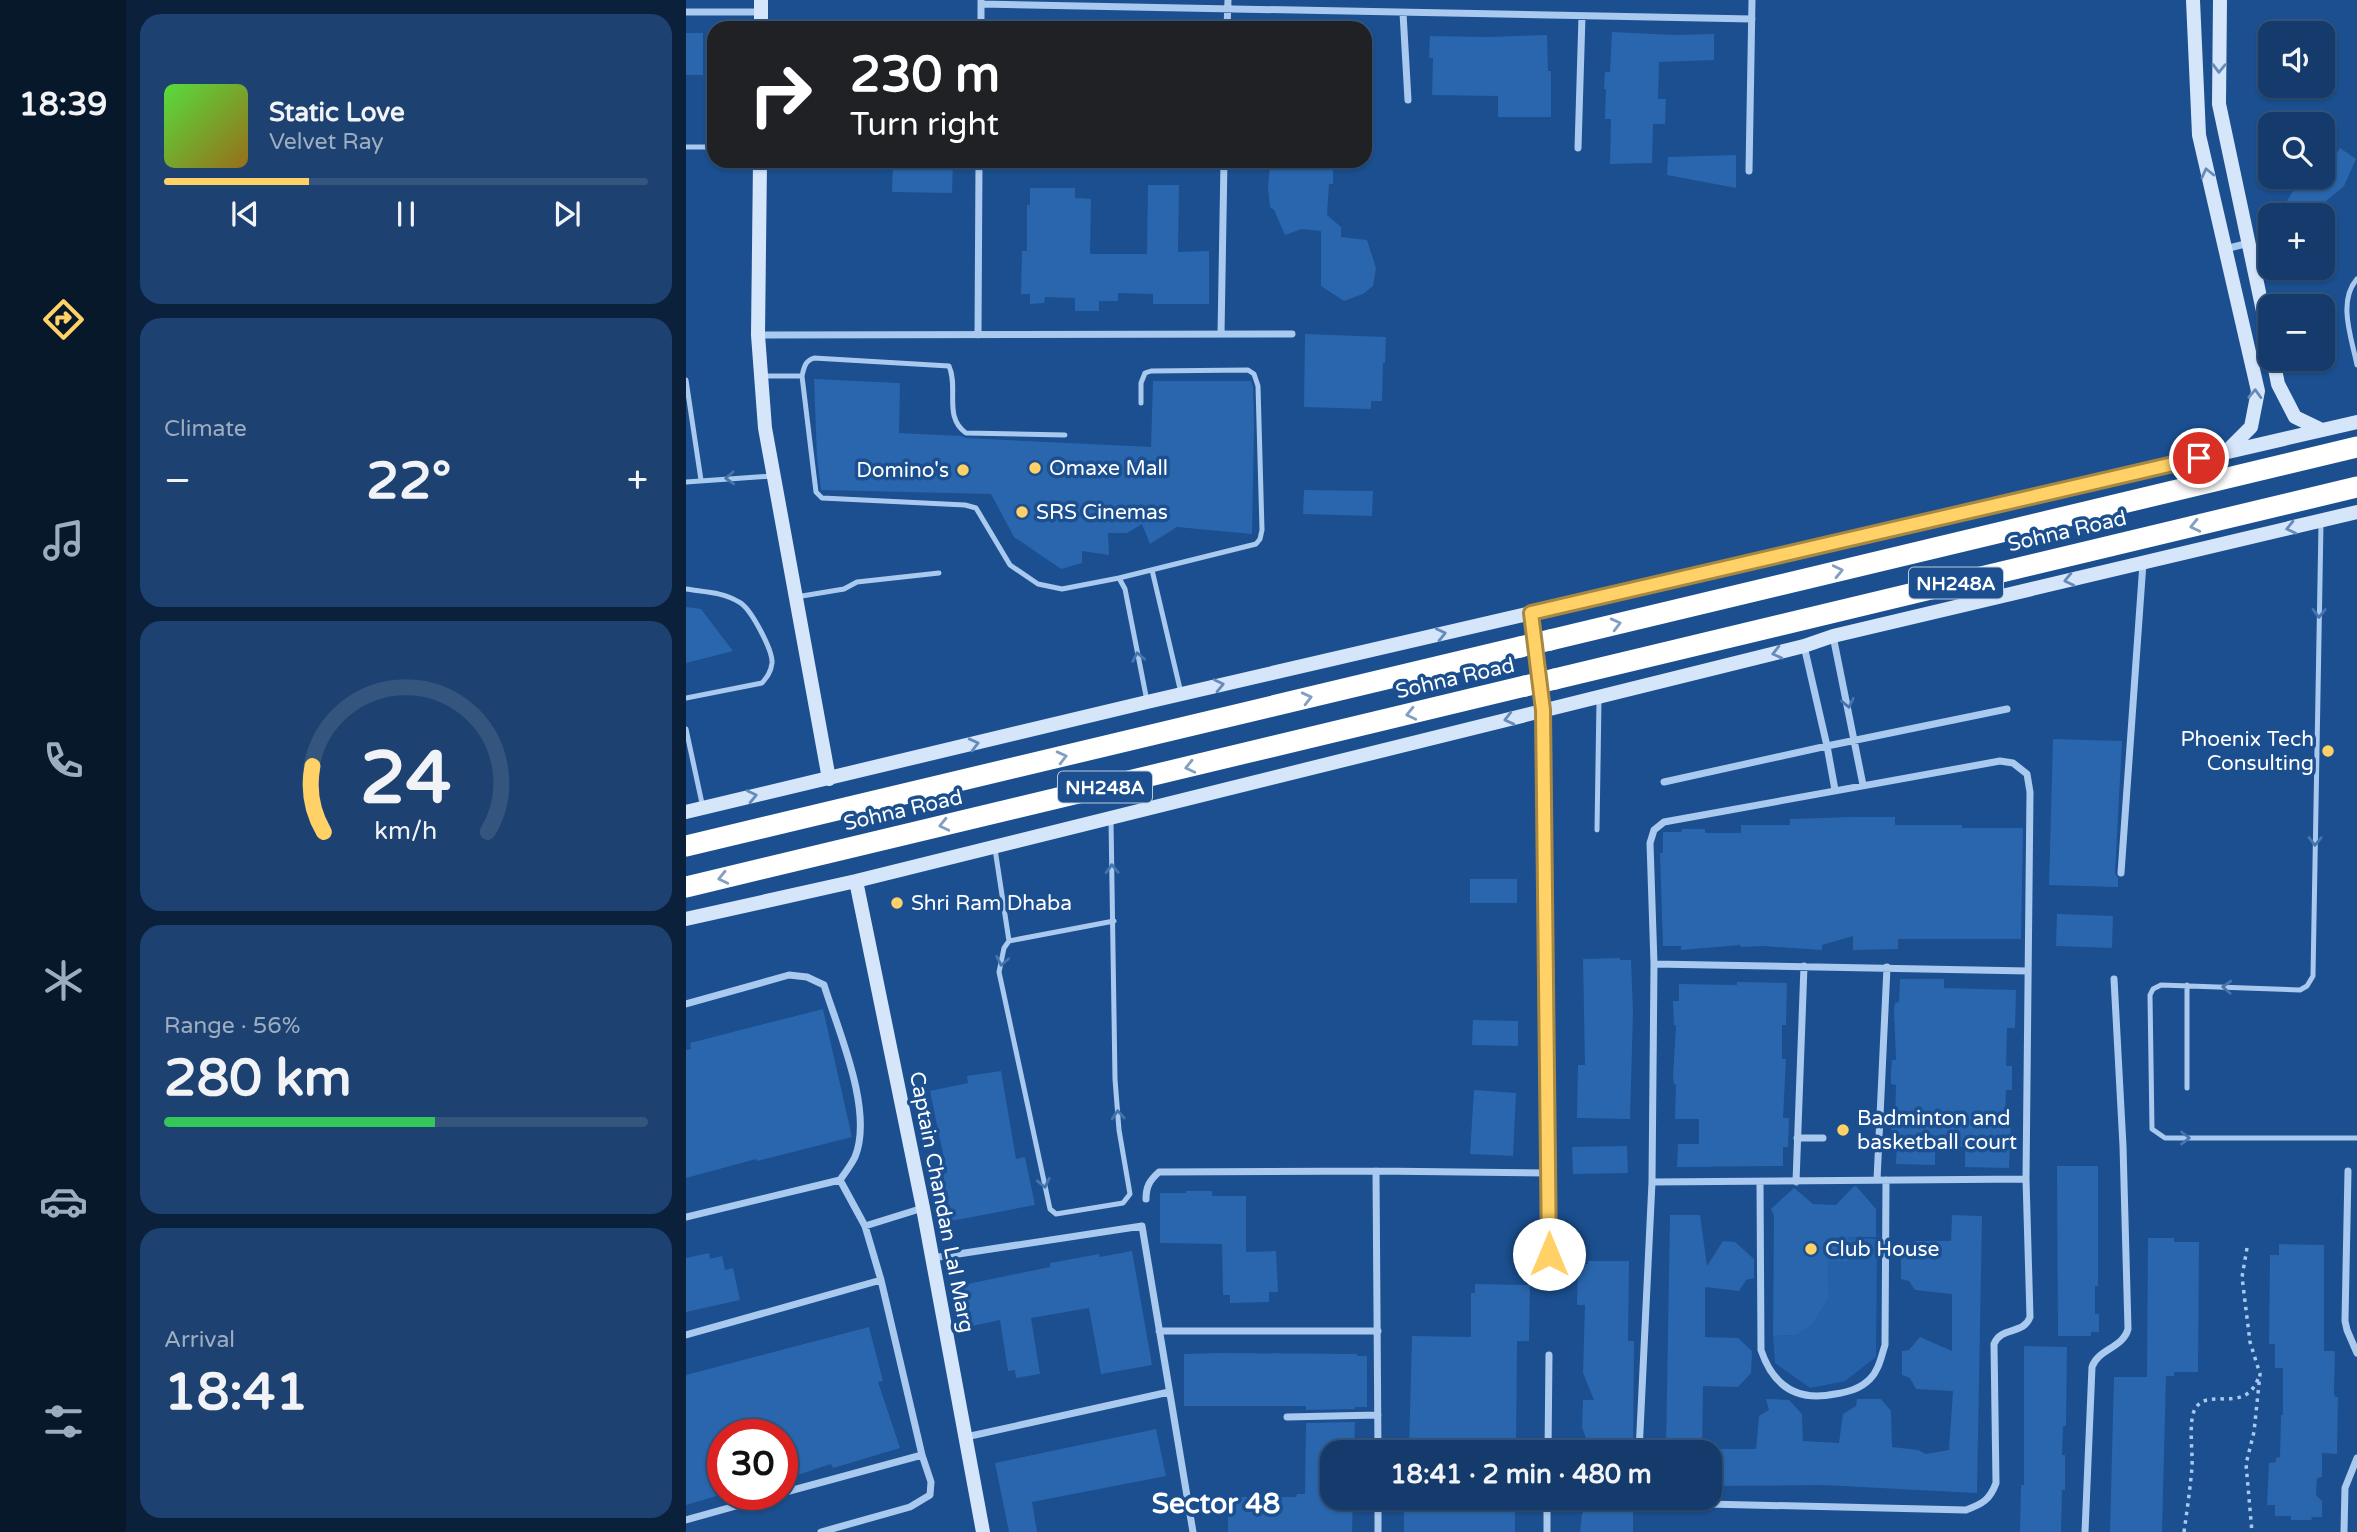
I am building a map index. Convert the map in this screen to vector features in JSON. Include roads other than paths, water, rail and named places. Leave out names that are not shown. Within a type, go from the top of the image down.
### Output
[{"type":"highway","name":"Sohna Road","points":[[686,846],[2357,447]]},
{"type":"highway","name":"Sohna Road","points":[[686,887],[2357,487]]},
{"type":"main road","points":[[2193,0],[2199,135],[2258,391],[2250,427],[2226,452]]},
{"type":"main road","points":[[2220,0],[2218,104],[2260,294]]},
{"type":"main road","points":[[760,168],[758,335],[765,428],[829,779]]},
{"type":"main road","points":[[2275,371],[2278,384],[2295,417],[2322,430]]},
{"type":"main road","points":[[686,812],[1181,694],[2357,422]]},
{"type":"main road","points":[[686,919],[856,881],[1804,646],[1833,636],[2357,512]]},
{"type":"main road","name":"Captain Chandan Lal Marg","points":[[856,881],[923,1208],[984,1532]]},
{"type":"street","points":[[1227,21],[1228,0]]},
{"type":"street","points":[[1749,171],[1752,0]]},
{"type":"street","points":[[981,21],[981,2],[1752,19]]},
{"type":"street","points":[[686,12],[761,6]]},
{"type":"street","points":[[1403,13],[1408,100]]},
{"type":"street","points":[[1578,148],[1582,16]]},
{"type":"street","points":[[978,335],[979,168]]},
{"type":"street","points":[[1221,334],[1224,168]]},
{"type":"street","points":[[2224,249],[2249,243]]},
{"type":"street","points":[[758,335],[1292,334]]},
{"type":"street","points":[[2120,873],[2143,562]]},
{"type":"street","points":[[1531,613],[1543,710],[1550,1173],[1549,1281]]},
{"type":"street","points":[[1833,636],[1863,785]]},
{"type":"street","points":[[1804,646],[1835,790]]},
{"type":"street","points":[[1664,782],[2007,709]]},
{"type":"street","points":[[1640,1440],[1652,1182],[1654,964],[1650,843],[1654,830],[1664,822],[1835,790],[2000,761],[2013,763],[2027,774],[2030,792],[2026,1179],[2030,1317],[2024,1327],[2000,1334],[1994,1343],[1996,1483],[1992,1496],[1966,1510],[1722,1504]]},
{"type":"street","points":[[1654,964],[2028,971]]},
{"type":"street","points":[[1796,1182],[1804,966]]},
{"type":"street","points":[[1760,1182],[1761,1350],[1766,1366],[1789,1390],[1806,1395],[1827,1396],[1852,1391],[1870,1380],[1879,1367],[1885,1345],[1881,1180],[1887,967]]},
{"type":"street","points":[[686,1003],[789,975],[807,977],[824,985],[859,1098],[860,1137],[855,1158],[840,1180],[686,1217]]},
{"type":"street","points":[[2085,1532],[2092,1367],[2097,1357],[2123,1339],[2128,1329],[2123,1146],[2114,979]]},
{"type":"street","points":[[1797,1138],[1823,1138]]},
{"type":"street","points":[[1376,1171],[1378,1440]]},
{"type":"street","points":[[2348,1171],[2345,1321],[2357,1353]]},
{"type":"street","points":[[1146,1199],[1146,1190],[1151,1179],[1159,1172],[1550,1173]]},
{"type":"street","points":[[1652,1182],[2026,1179]]},
{"type":"street","points":[[821,1532],[910,1507],[930,1495],[931,1482],[865,1226],[840,1180]]},
{"type":"street","points":[[865,1226],[923,1208]]},
{"type":"street","points":[[932,1258],[1142,1226],[1192,1532]]},
{"type":"street","points":[[686,1335],[881,1280]]},
{"type":"street","points":[[1159,1331],[1378,1331]]},
{"type":"street","points":[[1548,1440],[1549,1355]]},
{"type":"street","points":[[966,1437],[1169,1392]]},
{"type":"street","points":[[1287,1418],[1378,1415]]},
{"type":"street","points":[[798,1489],[922,1455]]},
{"type":"street","points":[[2344,1532],[2345,1488],[2357,1458]]},
{"type":"street","points":[[686,1520],[722,1510]]},
{"type":"street","points":[[1378,1510],[1378,1532]]},
{"type":"street","points":[[1547,1510],[1547,1532]]},
{"type":"lane","points":[[686,147],[707,147]]},
{"type":"lane","points":[[2357,279],[2348,294],[2346,311],[2357,365]]},
{"type":"lane","points":[[1065,435],[966,433],[958,427],[953,417],[953,374],[949,366],[814,358],[804,365],[802,376],[816,492],[822,498],[965,505],[976,508],[1010,565],[1038,584],[1062,589],[1119,578],[1256,544],[1260,539],[1262,530],[1258,386],[1254,374],[1248,369],[1151,370],[1145,373],[1141,383],[1141,403]]},
{"type":"lane","points":[[761,376],[802,376]]},
{"type":"lane","points":[[686,380],[701,480]]},
{"type":"lane","points":[[686,482],[774,476]]},
{"type":"lane","points":[[2321,521],[2313,976],[2307,986],[2300,990],[2187,985],[2161,985],[2153,989],[2150,995],[2151,1117],[2152,1129],[2165,1138],[2357,1138]]},
{"type":"lane","points":[[1152,570],[1181,694]]},
{"type":"lane","points":[[796,597],[844,589],[857,582],[939,573]]},
{"type":"lane","points":[[1119,578],[1125,589],[1147,702]]},
{"type":"lane","points":[[686,589],[720,593],[742,603],[754,618],[773,661],[769,674],[762,683],[686,698]]},
{"type":"lane","points":[[1597,830],[1599,696]]},
{"type":"lane","points":[[686,729],[703,808]]},
{"type":"lane","points":[[994,846],[1009,940],[1004,948],[999,972],[1050,1209],[1056,1214],[1070,1213],[1123,1203],[1130,1194],[1119,1130],[1116,1091],[1111,817]]},
{"type":"lane","points":[[1009,940],[1114,921]]},
{"type":"lane","points":[[2187,985],[2187,1088]]},
{"type":"place","name":"Omaxe Mall","points":[[1035,468]]},
{"type":"place","name":"Domino's","points":[[963,470]]},
{"type":"place","name":"SRS Cinemas","points":[[1022,512]]},
{"type":"place","name":"Phoenix Tech Consulting","points":[[2328,751]]},
{"type":"place","name":"Shri Ram Dhaba","points":[[897,903]]},
{"type":"place","name":"Badminton and basketball court","points":[[1843,1130]]},
{"type":"place","name":"Club House","points":[[1811,1249]]},
{"type":"district","name":"Sector 48","points":[[1216,1503]]}]
